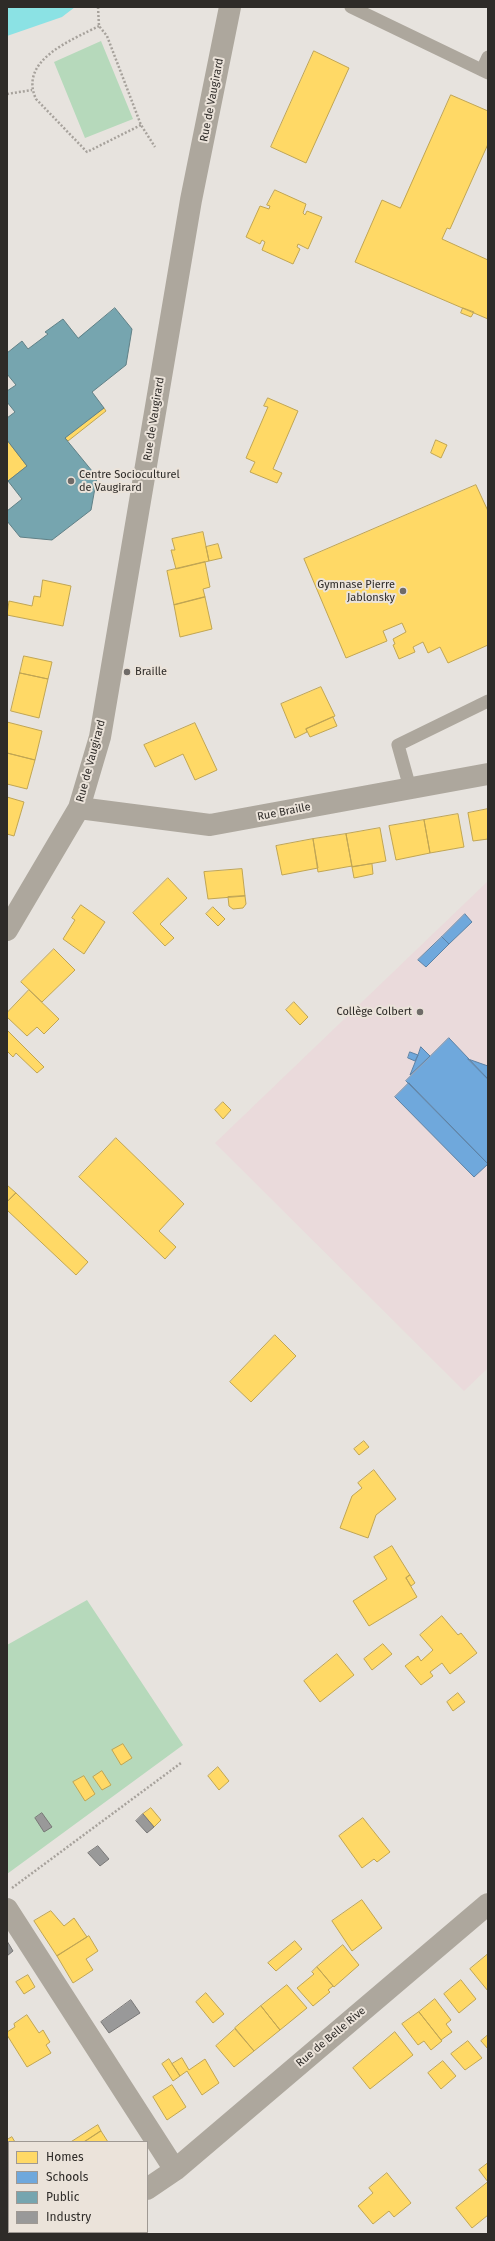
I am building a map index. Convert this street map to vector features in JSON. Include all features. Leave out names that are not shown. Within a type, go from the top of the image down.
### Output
[{"type":"street","name":"Rue de Vaugirard","points":[[7,930],[79,808],[100,737],[191,200],[230,7]]},
{"type":"street","name":"Rue Braille","points":[[79,808],[210,825],[488,774]]},
{"type":"street","name":"Rue de Belle Rive","points":[[148,2188],[175,2170],[488,1904]]},
{"type":"street","points":[[7,1909],[175,2170]]},
{"type":"lane","points":[[351,7],[485,71],[488,57]]},
{"type":"lane","points":[[410,788],[398,745],[488,701]]},
{"type":"path","points":[[98,7],[99,26],[107,36],[141,125],[155,147]]},
{"type":"path","points":[[99,26],[53,50],[37,65],[32,90],[36,99],[86,152],[141,125]]},
{"type":"path","points":[[7,94],[32,90]]},
{"type":"path","points":[[7,1892],[181,1763]]},
{"type":"shaded area","name":"Collège Colbert","points":[[488,881],[488,1368],[464,1391],[215,1143]]},
{"type":"green space","points":[[101,41],[133,119],[85,138],[54,62]]},
{"type":"green space","points":[[87,1600],[183,1745],[7,1874],[7,1645]]},
{"type":"water","points":[[7,7],[75,7],[62,17],[7,36]]},
{"type":"building: Homes","points":[[314,51],[349,68],[306,163],[271,147]]},
{"type":"building: Homes","points":[[451,95],[488,111],[488,144],[450,229],[447,228],[442,239],[488,260],[488,319],[355,262],[382,200],[400,208]]},
{"type":"building: Homes","points":[[275,190],[306,204],[303,213],[305,215],[307,211],[322,217],[308,249],[298,244],[297,247],[300,249],[293,264],[262,250],[265,242],[262,240],[260,244],[246,237],[260,206],[269,209],[270,206],[267,205]]},
{"type":"building: Homes","points":[[463,308],[474,312],[471,317],[461,313]]},
{"type":"building: Homes","points":[[268,398],[298,411],[273,469],[282,473],[277,483],[250,472],[255,462],[246,458],[268,407],[264,406]]},
{"type":"building: Homes","points":[[104,408],[106,411],[68,441],[65,438]]},
{"type":"building: Homes","points":[[7,440],[27,466],[8,481],[7,480]]},
{"type":"building: Homes","points":[[436,440],[447,445],[441,458],[431,453]]},
{"type":"building: Homes","name":"Gymnase Pierre Jablonsky","points":[[476,485],[488,511],[488,645],[448,663],[440,647],[428,653],[423,642],[413,647],[415,652],[399,659],[393,645],[395,644],[393,639],[406,632],[402,623],[383,631],[387,641],[346,658],[304,559]]},
{"type":"building: Homes","points":[[203,532],[209,561],[176,569],[171,550],[175,550],[172,539]]},
{"type":"building: Homes","points":[[218,544],[222,558],[209,561],[206,547]]},
{"type":"building: Homes","points":[[205,562],[210,587],[203,589],[205,597],[174,605],[167,571]]},
{"type":"building: Homes","points":[[43,580],[71,586],[63,626],[7,615],[9,601],[32,606],[34,596],[40,597]]},
{"type":"building: Homes","points":[[205,597],[212,629],[180,637],[174,605]]},
{"type":"building: Homes","points":[[24,656],[52,662],[48,679],[20,673]]},
{"type":"building: Homes","points":[[20,673],[48,679],[39,718],[11,711]]},
{"type":"building: Homes","points":[[321,687],[335,716],[306,729],[307,732],[295,738],[281,704]]},
{"type":"building: Homes","points":[[333,717],[337,726],[310,737],[306,729]]},
{"type":"building: Homes","points":[[7,722],[42,731],[35,760],[7,753]]},
{"type":"building: Homes","points":[[195,723],[217,770],[195,780],[183,754],[155,767],[144,745]]},
{"type":"building: Homes","points":[[7,753],[35,760],[27,789],[7,784]]},
{"type":"building: Homes","points":[[7,797],[24,802],[14,836],[7,834]]},
{"type":"building: Homes","points":[[488,809],[488,839],[473,841],[468,813]]},
{"type":"building: Homes","points":[[458,814],[464,847],[430,853],[424,820]]},
{"type":"building: Homes","points":[[424,820],[430,853],[396,860],[389,826]]},
{"type":"building: Homes","points":[[380,828],[386,861],[352,867],[346,834]]},
{"type":"building: Homes","points":[[346,834],[352,866],[318,872],[313,839]]},
{"type":"building: Homes","points":[[313,839],[318,868],[282,875],[276,846]]},
{"type":"building: Homes","points":[[372,864],[373,874],[354,878],[352,867]]},
{"type":"building: Homes","points":[[242,869],[245,896],[208,899],[204,872]]},
{"type":"building: Homes","points":[[168,878],[187,898],[160,924],[174,938],[165,946],[133,913]]},
{"type":"building: Homes","points":[[245,896],[246,904],[243,908],[233,909],[229,906],[228,897]]},
{"type":"building: Homes","points":[[81,905],[105,922],[84,954],[63,939],[75,920],[72,918]]},
{"type":"building: Homes","points":[[213,907],[225,919],[218,926],[206,914]]},
{"type":"building: Homes","points":[[54,949],[75,970],[42,1002],[21,982]]},
{"type":"building: Homes","points":[[29,990],[59,1019],[44,1034],[37,1027],[27,1036],[7,1017],[7,1013]]},
{"type":"building: Homes","points":[[294,1002],[308,1017],[300,1025],[286,1010]]},
{"type":"building: Homes","points":[[7,1030],[44,1067],[37,1073],[16,1053],[13,1057],[7,1051]]},
{"type":"building: Homes","points":[[223,1102],[231,1110],[223,1119],[215,1110]]},
{"type":"building: Homes","points":[[116,1138],[184,1204],[159,1231],[176,1247],[165,1259],[79,1177]]},
{"type":"building: Homes","points":[[7,1185],[16,1193],[7,1202]]},
{"type":"building: Homes","points":[[16,1193],[88,1262],[76,1275],[7,1210],[7,1202]]},
{"type":"building: Homes","points":[[275,1335],[296,1356],[251,1402],[230,1382]]},
{"type":"building: Homes","points":[[364,1441],[369,1447],[359,1455],[354,1449]]},
{"type":"building: Homes","points":[[374,1470],[396,1499],[376,1515],[368,1538],[340,1528],[352,1496],[362,1488],[358,1483]]},
{"type":"building: Homes","points":[[392,1546],[410,1575],[406,1578],[417,1597],[369,1626],[353,1601],[387,1579],[374,1557]]},
{"type":"building: Homes","points":[[410,1575],[415,1583],[411,1586],[406,1578]]},
{"type":"building: Homes","points":[[442,1616],[458,1635],[461,1633],[477,1653],[450,1674],[442,1663],[430,1672],[433,1676],[421,1685],[405,1666],[418,1656],[421,1661],[433,1650],[420,1635]]},
{"type":"building: Homes","points":[[383,1644],[392,1654],[372,1670],[364,1659]]},
{"type":"building: Homes","points":[[337,1654],[354,1675],[320,1702],[304,1681]]},
{"type":"building: Homes","points":[[458,1693],[465,1702],[453,1711],[447,1702]]},
{"type":"building: Homes","points":[[123,1744],[132,1758],[121,1765],[112,1750]]},
{"type":"building: Homes","points":[[218,1767],[229,1781],[219,1790],[208,1776]]},
{"type":"building: Homes","points":[[102,1771],[111,1785],[102,1790],[93,1777]]},
{"type":"building: Homes","points":[[84,1776],[95,1794],[85,1801],[73,1782]]},
{"type":"building: Homes","points":[[151,1808],[161,1820],[154,1827],[143,1814]]},
{"type":"building: Homes","points":[[363,1818],[390,1852],[377,1862],[374,1859],[362,1868],[339,1836]]},
{"type":"building: Homes","points":[[362,1900],[382,1928],[352,1951],[332,1921]]},
{"type":"building: Homes","points":[[51,1911],[64,1926],[74,1918],[87,1937],[57,1956],[34,1921]]},
{"type":"building: Homes","points":[[89,1936],[98,1951],[86,1959],[93,1970],[73,1983],[57,1956]]},
{"type":"building: Homes","points":[[295,1941],[302,1949],[276,1971],[268,1963]]},
{"type":"building: Homes","points":[[343,1945],[359,1965],[334,1987],[317,1967]]},
{"type":"building: Homes","points":[[488,1954],[488,1991],[470,1969]]},
{"type":"building: Homes","points":[[317,1967],[333,1986],[328,1990],[330,1992],[313,2006],[297,1988],[314,1974],[312,1972]]},
{"type":"building: Homes","points":[[28,1975],[35,1987],[24,1994],[16,1982]]},
{"type":"building: Homes","points":[[461,1980],[476,1999],[459,2013],[444,1994]]},
{"type":"building: Homes","points":[[287,1985],[307,2008],[280,2030],[261,2006]]},
{"type":"building: Homes","points":[[206,1993],[224,2014],[213,2023],[196,2002]]},
{"type":"building: Homes","points":[[435,1999],[451,2020],[446,2024],[452,2032],[441,2040],[419,2012]]},
{"type":"building: Homes","points":[[261,2006],[280,2030],[254,2051],[235,2028]]},
{"type":"building: Homes","points":[[419,2012],[442,2041],[431,2050],[424,2041],[418,2045],[402,2024]]},
{"type":"building: Homes","points":[[27,2015],[39,2033],[43,2030],[50,2042],[46,2045],[51,2053],[27,2067],[7,2035],[7,2032],[15,2027],[14,2024]]},
{"type":"building: Homes","points":[[235,2029],[254,2051],[234,2067],[216,2046]]},
{"type":"building: Homes","points":[[395,2032],[413,2055],[370,2089],[353,2068]]},
{"type":"building: Homes","points":[[488,2035],[488,2049],[481,2041]]},
{"type":"building: Homes","points":[[468,2041],[482,2058],[465,2070],[451,2054]]},
{"type":"building: Homes","points":[[182,2058],[189,2070],[205,2059],[219,2083],[202,2095],[187,2071],[180,2076],[172,2064]]},
{"type":"building: Homes","points":[[169,2059],[180,2076],[173,2081],[162,2064]]},
{"type":"building: Homes","points":[[443,2061],[456,2076],[441,2089],[428,2073]]},
{"type":"building: Homes","points":[[172,2085],[186,2107],[167,2120],[153,2097]]},
{"type":"building: Homes","points":[[98,2125],[101,2131],[86,2141],[73,2141]]},
{"type":"building: Homes","points":[[101,2131],[107,2141],[86,2141]]},
{"type":"building: Homes","points":[[12,2137],[14,2141],[8,2141],[8,2144],[7,2140]]},
{"type":"building: Homes","points":[[488,2163],[488,2182],[479,2170]]},
{"type":"building: Homes","points":[[387,2173],[411,2203],[394,2217],[389,2211],[373,2224],[358,2206],[373,2193],[369,2188]]},
{"type":"building: Homes","points":[[488,2182],[488,2215],[472,2228],[456,2208]]},
{"type":"building: Homes","points":[[7,2197],[8,2232],[7,2233]]},
{"type":"building: Schools","points":[[465,914],[472,922],[449,944],[442,937]]},
{"type":"building: Schools","points":[[442,937],[449,944],[426,967],[418,960]]},
{"type":"building: Schools","points":[[449,1038],[488,1079],[488,1164],[406,1081]]},
{"type":"building: Schools","points":[[421,1047],[430,1056],[410,1075],[418,1055]]},
{"type":"building: Schools","points":[[410,1052],[418,1055],[415,1061],[408,1058]]},
{"type":"building: Schools","points":[[468,1059],[488,1066],[488,1079]]},
{"type":"building: Schools","points":[[409,1083],[488,1164],[474,1177],[395,1097]]},
{"type":"building: Public","points":[[115,308],[132,329],[126,365],[92,392],[104,408],[65,438],[97,477],[91,510],[52,540],[20,537],[7,521],[7,511],[22,499],[8,481],[27,466],[7,440],[7,418],[15,412],[7,402],[7,391],[16,385],[7,374],[7,353],[22,341],[28,349],[48,334],[45,332],[63,319],[78,338]]},
{"type":"building: Industry","points":[[42,1813],[52,1827],[44,1832],[35,1818]]},
{"type":"building: Industry","points":[[143,1814],[154,1827],[147,1833],[136,1821]]},
{"type":"building: Industry","points":[[98,1846],[109,1859],[100,1866],[88,1853]]},
{"type":"building: Industry","points":[[7,1941],[13,1951],[7,1956]]},
{"type":"building: Industry","points":[[131,2000],[140,2013],[109,2033],[101,2022]]},
{"type":"place","name":"Centre Socioculturel de Vaugirard","points":[[71,481]]},
{"type":"place","name":"Gymnase Pierre Jablonsky","points":[[403,591]]},
{"type":"place","name":"Braille","points":[[127,672]]},
{"type":"place","name":"Collège Colbert","points":[[420,1012]]}]
